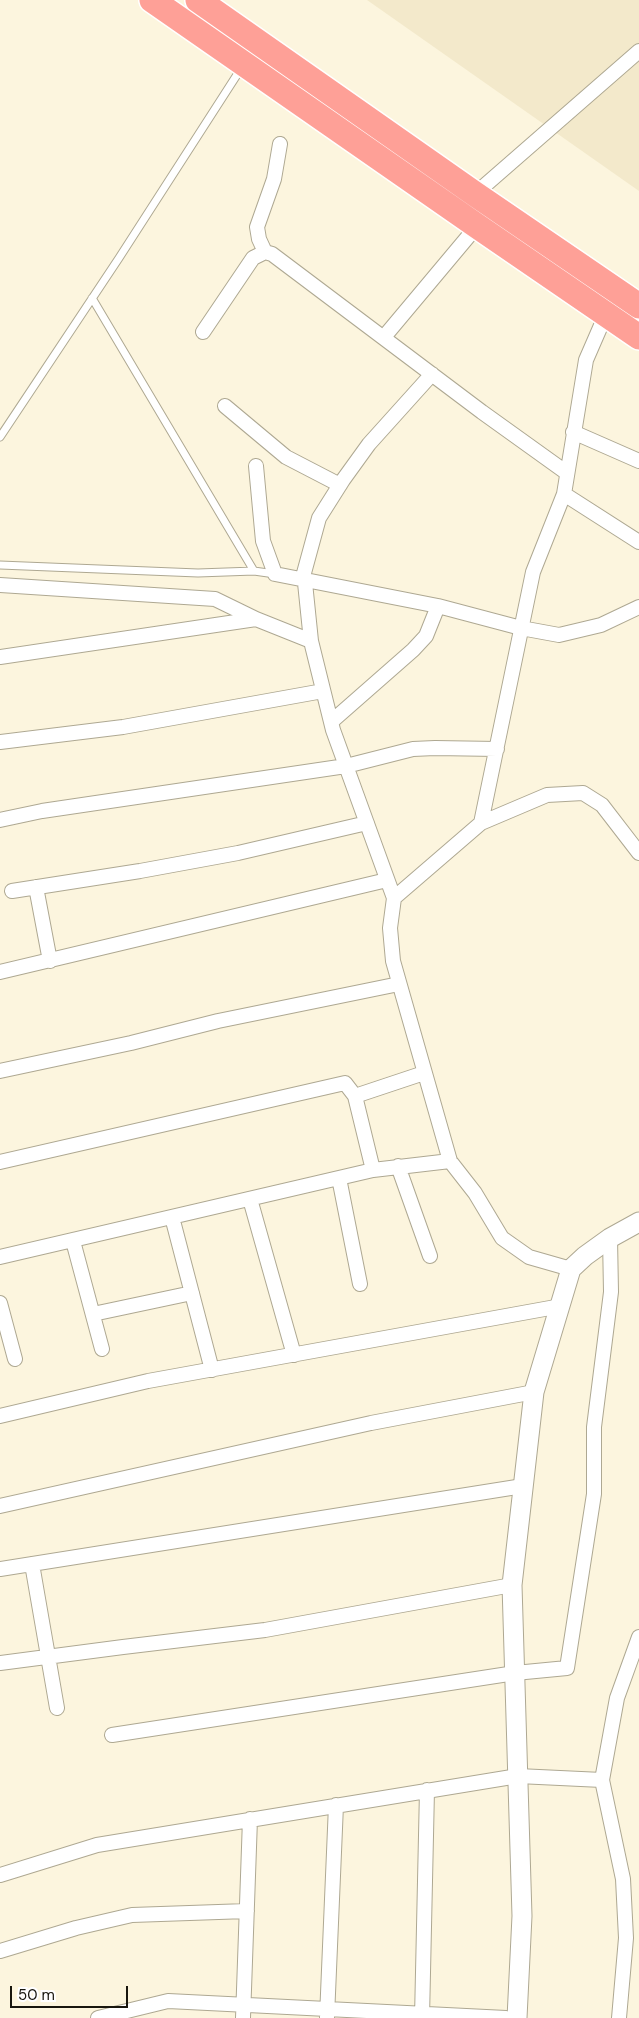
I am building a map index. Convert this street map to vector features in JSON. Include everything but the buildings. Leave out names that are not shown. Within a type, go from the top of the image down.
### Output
[{"type":"highway","points":[[152,0],[639,337]]},
{"type":"highway","points":[[198,0],[639,306]]},
{"type":"street","points":[[244,64],[255,38]]},
{"type":"street","points":[[475,194],[639,52]]},
{"type":"street","points":[[266,252],[259,239],[257,227],[274,179],[280,144]]},
{"type":"street","points":[[384,337],[477,226]]},
{"type":"street","points":[[203,332],[253,258],[266,252],[272,254],[567,473]]},
{"type":"street","points":[[481,823],[533,572],[564,494],[586,360],[606,314]]},
{"type":"street","points":[[432,374],[369,444],[319,518],[304,573],[311,641],[331,722],[394,898],[390,928],[392,961],[450,1161],[475,1193],[502,1238],[529,1257],[572,1269]]},
{"type":"street","points":[[225,406],[286,457],[340,485]]},
{"type":"street","points":[[573,432],[639,461]]},
{"type":"street","points":[[256,466],[263,541],[275,574],[438,606],[521,628],[559,635],[601,624],[639,607]]},
{"type":"street","points":[[564,494],[639,542]]},
{"type":"street","points":[[0,585],[215,599],[256,619],[311,641]]},
{"type":"street","points":[[331,722],[413,650],[426,636],[438,606]]},
{"type":"street","points":[[0,657],[256,619]]},
{"type":"street","points":[[0,742],[123,727],[324,691]]},
{"type":"street","points":[[0,820],[42,811],[346,766],[423,748],[496,749]]},
{"type":"street","points":[[394,898],[481,823],[547,795],[583,793],[602,805],[639,853]]},
{"type":"street","points":[[12,891],[140,871],[238,853],[366,822]]},
{"type":"street","points":[[0,972],[387,880]]},
{"type":"street","points":[[36,887],[50,961]]},
{"type":"street","points":[[0,1071],[131,1043],[218,1021],[399,984]]},
{"type":"street","points":[[355,1096],[424,1073]]},
{"type":"street","points":[[0,1162],[345,1083],[355,1096],[373,1170]]},
{"type":"street","points":[[0,1258],[373,1170],[450,1161]]},
{"type":"street","points":[[398,1166],[430,1256]]},
{"type":"street","points":[[339,1178],[360,1284]]},
{"type":"street","points":[[250,1199],[294,1355]]},
{"type":"street","points":[[172,1217],[212,1370]]},
{"type":"street","points":[[517,2018],[522,1916],[512,1585],[534,1392],[572,1269],[585,1256],[610,1238],[639,1222]]},
{"type":"street","points":[[112,1735],[515,1673],[566,1668],[594,1494],[594,1428],[611,1292],[610,1238]]},
{"type":"street","points":[[73,1240],[102,1349]]},
{"type":"street","points":[[92,1314],[192,1293]]},
{"type":"street","points":[[0,1303],[14,1358]]},
{"type":"street","points":[[0,1416],[148,1382],[560,1306]]},
{"type":"street","points":[[0,1506],[371,1423],[534,1392]]},
{"type":"street","points":[[0,1569],[523,1486]]},
{"type":"street","points":[[32,1564],[57,1708]]},
{"type":"street","points":[[0,1664],[265,1630],[512,1585]]},
{"type":"street","points":[[619,2018],[626,1938],[623,1879],[602,1780],[617,1698],[639,1636]]},
{"type":"street","points":[[0,1875],[96,1846],[427,1790],[518,1776],[602,1780]]},
{"type":"street","points":[[422,2016],[427,1790]]},
{"type":"street","points":[[327,2014],[336,1805]]},
{"type":"street","points":[[243,2012],[250,1819]]},
{"type":"street","points":[[0,1951],[76,1928],[132,1915],[247,1911]]},
{"type":"street","points":[[98,2018],[168,2001],[243,2012],[506,2018]]},
{"type":"lane","points":[[0,437],[244,64]]},
{"type":"lane","points":[[92,298],[254,571]]},
{"type":"lane","points":[[0,565],[198,572],[254,571],[275,574]]},
{"type":"shaded area","points":[[367,0],[639,0],[639,191]]}]
